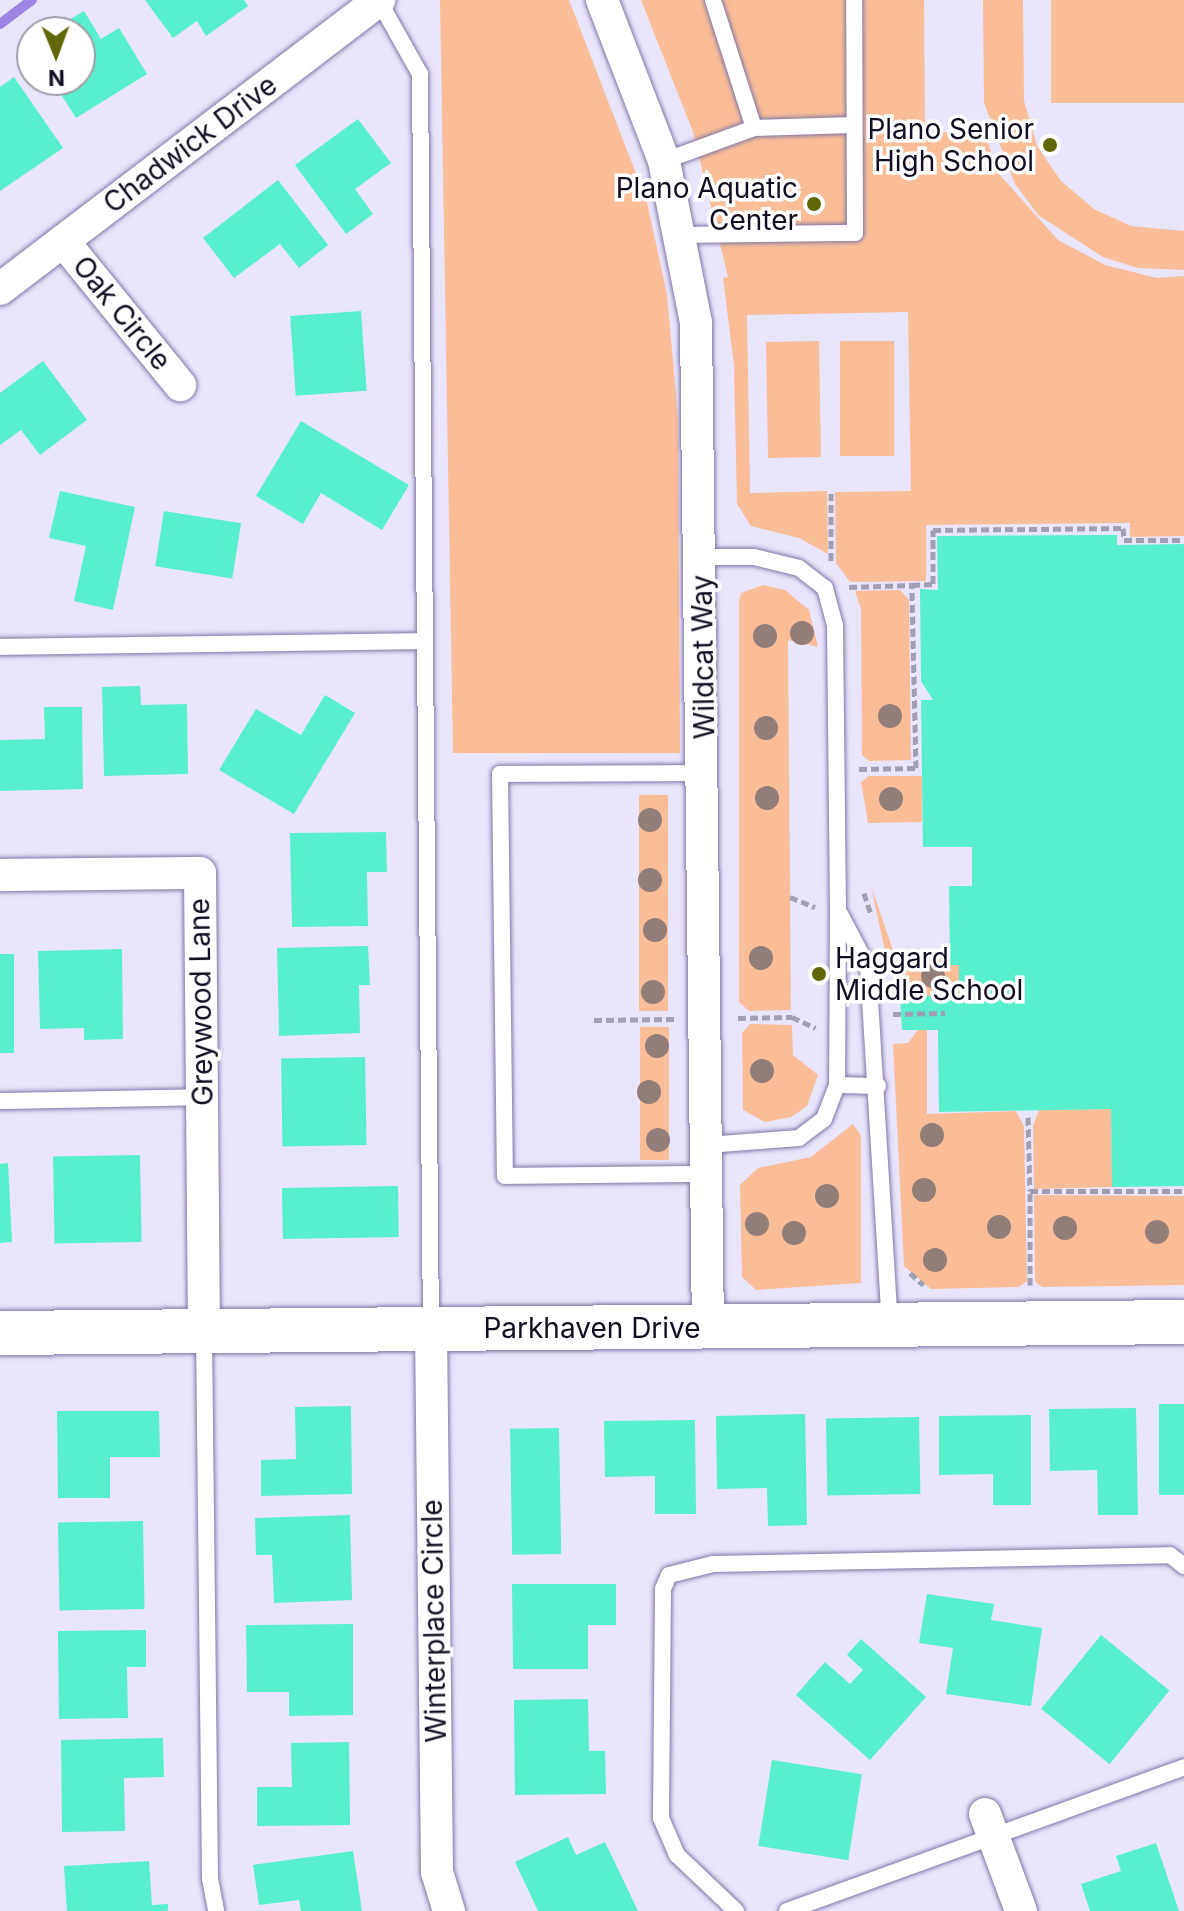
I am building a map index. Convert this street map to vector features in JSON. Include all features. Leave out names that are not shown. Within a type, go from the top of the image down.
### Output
[{"type":"street","name":"Wildcat Way","points":[[602,0],[664,161],[684,235],[696,322],[702,557],[708,1328]]},
{"type":"street","name":"Chadwick Drive","points":[[0,289],[380,1]]},
{"type":"street","name":"Oak Circle","points":[[63,241],[180,385]]},
{"type":"street","name":"Greywood Lane","points":[[0,875],[200,873],[204,1329]]},
{"type":"street","name":"Parkhaven Drive","points":[[0,1333],[1184,1322]]},
{"type":"street","name":"Winterplace Circle","points":[[431,1328],[437,1872],[449,1911]]},
{"type":"street","points":[[990,1826],[1021,1911]]},
{"type":"lane","points":[[713,0],[754,128]]},
{"type":"lane","points":[[684,235],[855,233],[854,0]]},
{"type":"lane","points":[[380,1],[420,74],[431,1328]]},
{"type":"lane","points":[[664,161],[754,128],[853,125]]},
{"type":"lane","points":[[702,557],[754,557],[799,568],[825,588],[835,625],[837,1085],[824,1119],[799,1138],[707,1159],[505,1176],[500,774],[704,773]]},
{"type":"lane","points":[[0,647],[423,641]]},
{"type":"lane","points":[[838,910],[868,967],[878,1086],[890,1326]]},
{"type":"lane","points":[[837,1085],[878,1086]]},
{"type":"lane","points":[[0,1101],[203,1097]]},
{"type":"lane","points":[[204,1329],[210,1879],[216,1911]]},
{"type":"lane","points":[[736,1911],[677,1855],[661,1818],[663,1589],[669,1575],[713,1564],[1155,1555],[1170,1555],[1184,1566]]},
{"type":"lane","points":[[787,1911],[990,1826],[1184,1767]]},
{"type":"path","points":[[831,493],[836,570]]},
{"type":"path","points":[[844,579],[848,587],[933,584],[933,530],[1123,528],[1124,540],[1184,540]]},
{"type":"path","points":[[860,780],[859,768],[916,768],[912,585]]},
{"type":"path","points":[[888,1014],[945,1013]]},
{"type":"path","points":[[738,1018],[792,1017]]},
{"type":"path","points":[[594,1020],[676,1019]]},
{"type":"path","points":[[1028,1117],[1030,1290]]},
{"type":"path","points":[[1030,1191],[1184,1191]]},
{"type":"shaded area","points":[[440,0],[569,0],[647,202],[667,294],[678,418],[680,753],[453,753]]},
{"type":"shaded area","points":[[641,0],[924,0],[925,132],[984,132],[999,174],[1058,240],[1105,265],[1157,278],[1184,276],[1184,536],[1130,537],[1130,523],[926,525],[926,581],[850,582],[836,563],[835,492],[911,491],[908,312],[747,315],[750,493],[827,491],[828,554],[799,538],[751,526],[737,504],[734,366],[723,278],[728,277],[693,132]]},
{"type":"shaded area","points":[[983,0],[1023,0],[1024,101],[1037,146],[1061,181],[1094,209],[1131,226],[1184,231],[1184,270],[1138,268],[1103,257],[1038,215],[1015,184],[984,103]]},
{"type":"shaded area","points":[[1051,0],[1184,0],[1184,103],[1051,103]]},
{"type":"shaded area","points":[[819,341],[821,457],[768,458],[766,342]]},
{"type":"shaded area","points":[[840,341],[894,341],[894,456],[840,456]]},
{"type":"shaded area","points":[[763,585],[785,590],[809,610],[818,647],[788,640],[791,1010],[749,1011],[739,1002],[739,601],[741,593]]},
{"type":"shaded area","points":[[900,590],[909,600],[911,760],[869,761],[862,755],[861,609],[855,591]]},
{"type":"shaded area","points":[[869,776],[922,776],[922,822],[868,823],[861,782]]},
{"type":"shaded area","points":[[639,795],[668,795],[668,1011],[639,1011]]},
{"type":"shaded area","points":[[871,886],[898,965],[950,947],[950,965],[959,965],[959,995],[918,997],[890,974]]},
{"type":"shaded area","points":[[750,1024],[792,1025],[793,1055],[818,1075],[807,1106],[791,1117],[765,1122],[743,1110],[742,1033]]},
{"type":"shaded area","points":[[640,1027],[669,1027],[669,1160],[640,1160]]},
{"type":"shaded area","points":[[918,1030],[927,1030],[927,1114],[1016,1111],[1024,1126],[1027,1281],[1019,1287],[931,1289],[904,1266],[893,1044],[908,1043]]},
{"type":"shaded area","points":[[1111,1109],[1112,1187],[1034,1189],[1033,1125],[1039,1110]]},
{"type":"shaded area","points":[[853,1124],[861,1136],[861,1283],[756,1290],[742,1277],[740,1185],[758,1168],[811,1157]]},
{"type":"shaded area","points":[[1034,1195],[1184,1196],[1184,1285],[1042,1287],[1035,1281]]},
{"type":"building","points":[[145,0],[244,0],[248,6],[206,36],[197,21],[173,38]]},
{"type":"building","points":[[119,28],[147,74],[76,118],[62,96],[96,96],[96,31],[101,39]]},
{"type":"building","points":[[14,77],[16,96],[27,96],[63,148],[0,191],[0,87]]},
{"type":"building","points":[[358,119],[391,163],[355,189],[373,214],[346,234],[295,165]]},
{"type":"building","points":[[278,180],[328,245],[299,268],[280,244],[234,278],[203,238]]},
{"type":"building","points":[[361,311],[367,391],[296,396],[290,316]]},
{"type":"building","points":[[43,361],[87,420],[40,455],[21,430],[0,445],[0,393]]},
{"type":"building","points":[[301,421],[409,485],[382,530],[321,493],[303,524],[256,496]]},
{"type":"building","points":[[60,491],[135,507],[113,610],[74,601],[86,546],[49,538]]},
{"type":"building","points":[[164,511],[241,523],[232,579],[155,566]]},
{"type":"building","points":[[1117,535],[1117,545],[1184,544],[1184,1186],[1112,1187],[1111,1109],[939,1112],[938,1030],[902,1030],[900,997],[959,995],[959,965],[950,965],[949,886],[972,886],[972,847],[923,847],[921,700],[933,700],[921,681],[920,589],[938,590],[937,536]]},
{"type":"building","points":[[140,686],[141,705],[187,704],[188,774],[104,776],[102,687]]},
{"type":"building","points":[[325,695],[355,713],[294,814],[219,770],[256,709],[301,735]]},
{"type":"building","points":[[44,707],[82,707],[83,789],[0,791],[0,740],[45,739]]},
{"type":"building","points":[[386,832],[387,872],[367,872],[368,926],[292,927],[290,833]]},
{"type":"building","points":[[368,946],[370,985],[359,985],[360,1033],[279,1036],[277,948]]},
{"type":"building","points":[[122,949],[123,1039],[84,1040],[84,1028],[40,1029],[38,951]]},
{"type":"building","points":[[0,954],[14,954],[14,1053],[0,1053]]},
{"type":"building","points":[[365,1057],[367,1145],[283,1146],[281,1058]]},
{"type":"building","points":[[140,1155],[142,1242],[55,1244],[53,1157]]},
{"type":"building","points":[[8,1163],[12,1242],[0,1243],[0,1164]]},
{"type":"building","points":[[398,1186],[399,1237],[283,1239],[282,1188]]},
{"type":"building","points":[[1159,1404],[1184,1404],[1184,1495],[1159,1495]]},
{"type":"building","points":[[351,1406],[352,1494],[261,1496],[261,1460],[296,1459],[295,1407]]},
{"type":"building","points":[[1136,1408],[1138,1515],[1098,1515],[1097,1470],[1050,1471],[1049,1409]]},
{"type":"building","points":[[57,1411],[159,1411],[160,1457],[110,1457],[110,1498],[58,1498]]},
{"type":"building","points":[[805,1414],[807,1525],[768,1526],[767,1488],[717,1489],[716,1416]]},
{"type":"building","points":[[1031,1415],[1031,1505],[993,1505],[993,1474],[939,1475],[939,1416]]},
{"type":"building","points":[[919,1417],[920,1494],[827,1496],[826,1419]]},
{"type":"building","points":[[695,1420],[696,1514],[655,1514],[655,1476],[605,1477],[604,1421]]},
{"type":"building","points":[[559,1428],[561,1554],[512,1555],[510,1429]]},
{"type":"building","points":[[350,1515],[352,1600],[274,1603],[272,1555],[256,1555],[255,1518]]},
{"type":"building","points":[[143,1521],[145,1609],[60,1610],[58,1522]]},
{"type":"building","points":[[512,1584],[616,1584],[616,1625],[588,1625],[588,1669],[513,1669]]},
{"type":"building","points":[[927,1594],[994,1604],[991,1620],[1042,1628],[1031,1706],[946,1694],[953,1648],[919,1643]]},
{"type":"building","points":[[353,1624],[353,1715],[289,1716],[289,1692],[247,1692],[246,1625]]},
{"type":"building","points":[[146,1630],[146,1667],[127,1667],[128,1718],[59,1719],[58,1631]]},
{"type":"building","points":[[1101,1635],[1169,1690],[1110,1764],[1041,1709]]},
{"type":"building","points":[[861,1639],[926,1697],[870,1760],[796,1695],[825,1662],[850,1684],[863,1670],[847,1655]]},
{"type":"building","points":[[588,1699],[589,1751],[605,1751],[606,1794],[515,1795],[514,1700]]},
{"type":"building","points":[[163,1738],[164,1777],[124,1778],[125,1831],[62,1832],[61,1740]]},
{"type":"building","points":[[349,1742],[350,1825],[257,1826],[257,1787],[292,1787],[291,1743]]},
{"type":"building","points":[[772,1760],[862,1774],[848,1860],[758,1846]]},
{"type":"building","points":[[568,1837],[576,1855],[605,1842],[638,1911],[538,1911],[515,1862]]},
{"type":"building","points":[[1156,1843],[1179,1911],[1090,1911],[1081,1884],[1121,1871],[1116,1856]]},
{"type":"building","points":[[353,1851],[362,1911],[301,1911],[299,1900],[259,1905],[253,1865]]},
{"type":"building","points":[[149,1861],[152,1905],[168,1904],[168,1911],[67,1911],[64,1866]]},
{"type":"waterway","points":[[0,24],[32,0]]},
{"type":"place","name":"Plano Senior High School","points":[[1050,145]]},
{"type":"place","name":"Plano Aquatic Center","points":[[814,204]]},
{"type":"place","name":"Haggard Middle School","points":[[819,974]]}]
